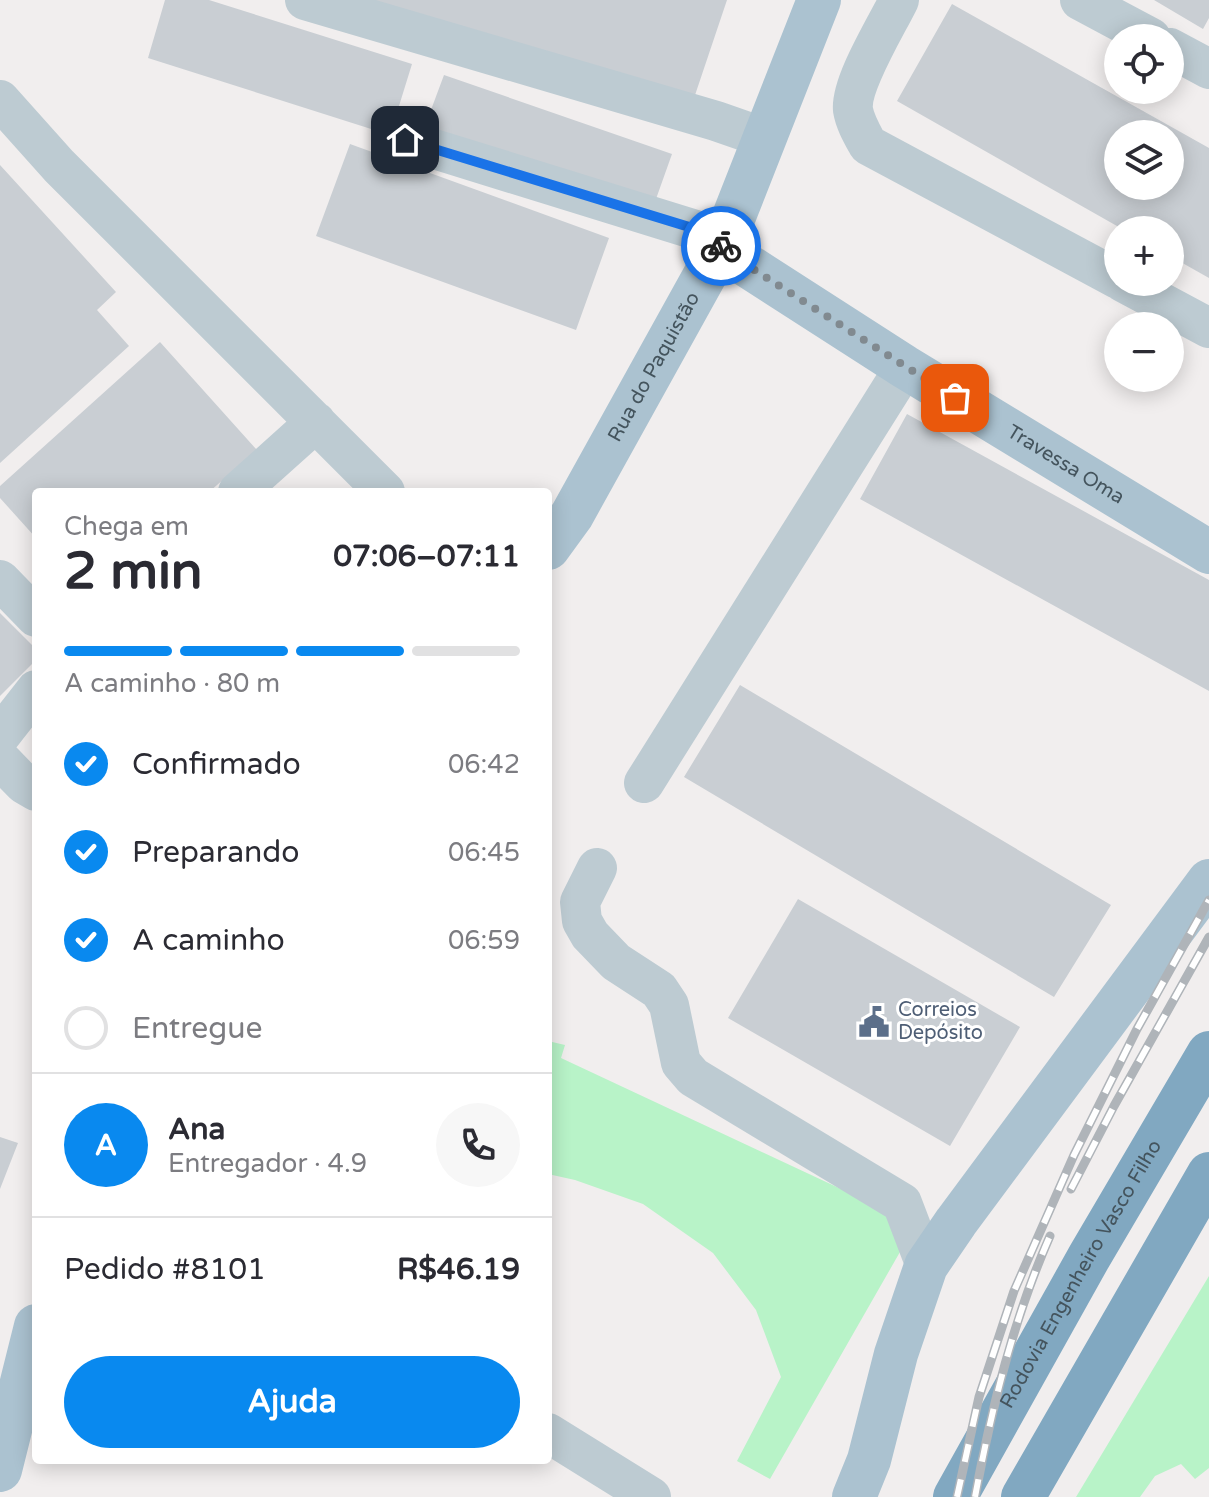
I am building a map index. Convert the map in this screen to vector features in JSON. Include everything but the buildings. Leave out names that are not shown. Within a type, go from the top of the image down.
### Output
[{"type":"highway","name":"Rodovia Engenheiro Vasco Filho","points":[[955,1497],[1089,1257],[1209,1053]]},
{"type":"highway","points":[[1023,1497],[1209,1174]]},
{"type":"main road","name":"Rua do Paquistão","points":[[552,542],[572,515],[723,244],[819,0]]},
{"type":"main road","name":"Travessa Oma","points":[[723,244],[905,367],[1209,552]]},
{"type":"main road","points":[[854,1497],[869,1460],[896,1354],[926,1266],[1209,881]]},
{"type":"main road","points":[[0,1470],[32,1342]]},
{"type":"street","points":[[305,0],[765,138]]},
{"type":"street","points":[[899,0],[855,88],[853,110],[868,145],[1104,272]]},
{"type":"street","points":[[1080,0],[1125,24]]},
{"type":"street","points":[[1184,56],[1209,69]]},
{"type":"street","points":[[0,100],[59,166],[381,488]]},
{"type":"street","points":[[405,140],[723,244]]},
{"type":"street","points":[[1148,296],[1209,328]]},
{"type":"street","points":[[644,783],[905,367]]},
{"type":"street","points":[[242,488],[316,422]]},
{"type":"street","points":[[0,580],[32,613]]},
{"type":"street","points":[[0,736],[32,695]]},
{"type":"street","points":[[0,759],[32,789]]},
{"type":"street","points":[[597,868],[580,902],[582,921],[590,935],[616,962],[659,990],[669,1005],[681,1063],[693,1077],[902,1203],[926,1266]]},
{"type":"street","points":[[552,1435],[651,1497]]},
{"type":"green space","points":[[552,1042],[565,1045],[561,1058],[916,1224],[770,1479],[737,1461],[781,1377],[756,1310],[713,1253],[643,1204],[552,1175]]},
{"type":"green space","points":[[1209,1276],[1209,1468],[1195,1479],[1181,1464],[1155,1476],[1140,1497],[1076,1497]]},
{"type":"railway","points":[[957,1497],[979,1397],[1014,1291],[1074,1155],[1137,1029],[1209,900]]},
{"type":"railway","points":[[1071,1189],[1209,937]]},
{"type":"railway","points":[[975,1497],[1005,1364],[1050,1236]]},
{"type":"way so far","points":[[721,246],[955,398]]},
{"type":"place","name":"Correios Depósito","points":[[874,1022]]},
{"type":"route","points":[[405,140],[699,230],[725,239],[721,246]]}]
